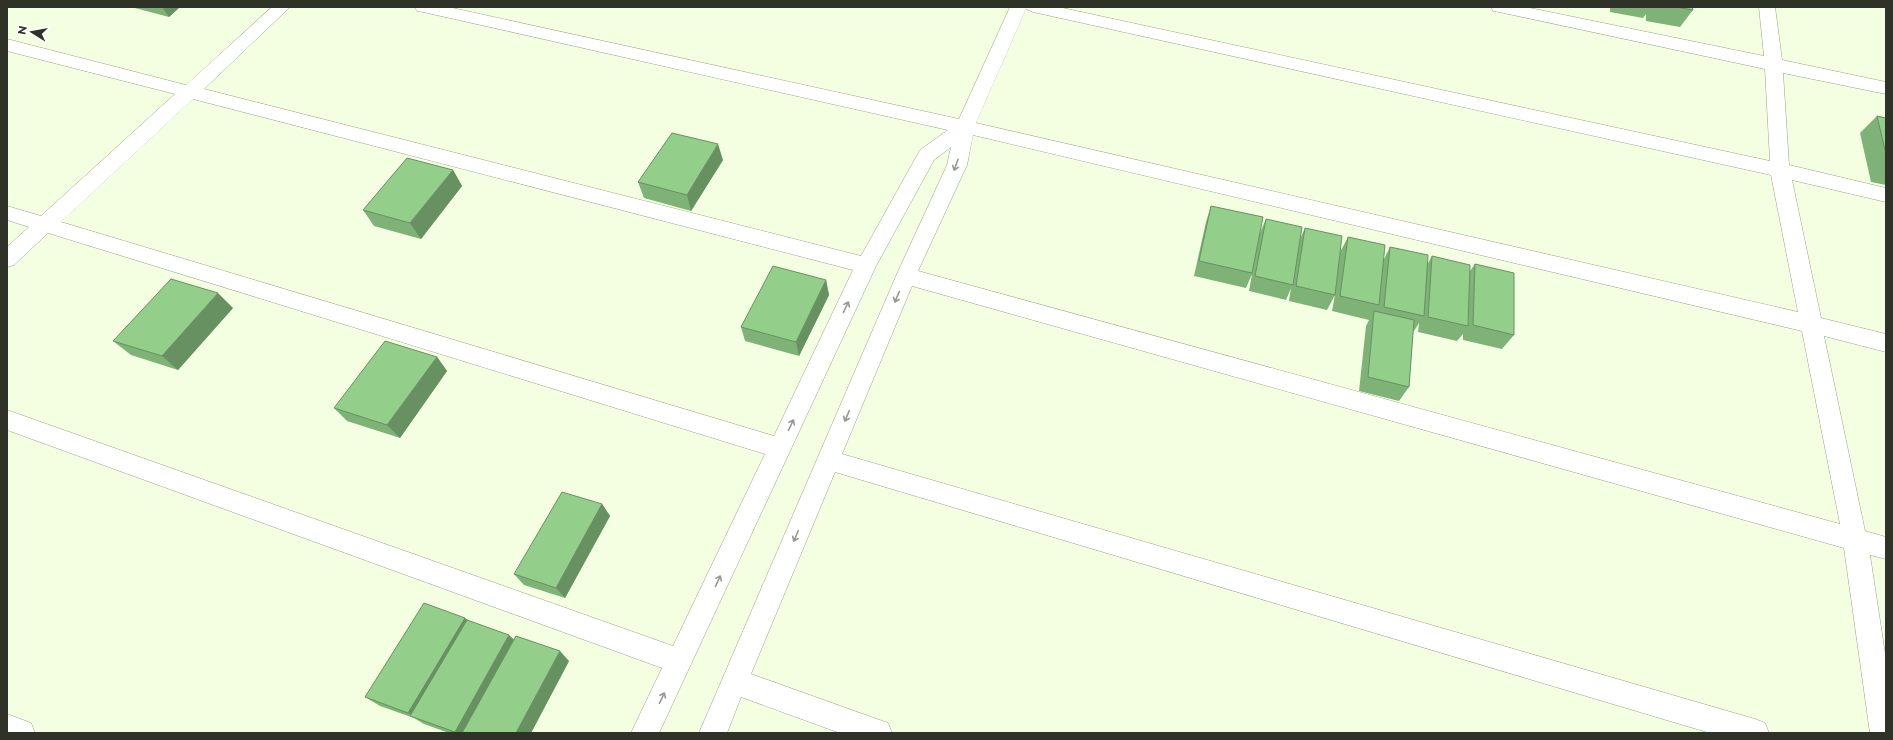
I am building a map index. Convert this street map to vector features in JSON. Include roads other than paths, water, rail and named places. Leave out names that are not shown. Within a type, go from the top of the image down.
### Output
[{"type":"street","points":[[7,259],[282,7]]},
{"type":"street","points":[[423,7],[965,127],[1811,324],[1886,343]]},
{"type":"street","points":[[713,733],[906,276],[957,165],[965,127],[1018,7]]},
{"type":"street","points":[[1033,7],[1780,170],[1886,195]]},
{"type":"street","points":[[1499,7],[1774,66],[1886,88]]},
{"type":"street","points":[[1767,7],[1774,66],[1780,170],[1855,540],[1884,733]]},
{"type":"street","points":[[7,45],[866,265]]},
{"type":"street","points":[[645,733],[866,265],[927,155],[965,127]]},
{"type":"street","points":[[7,213],[780,448]]},
{"type":"street","points":[[906,276],[1886,548]]},
{"type":"street","points":[[7,420],[680,661]]},
{"type":"street","points":[[828,460],[1755,733]]},
{"type":"street","points":[[735,682],[878,733]]},
{"type":"street","points":[[7,727],[21,733]]}]
